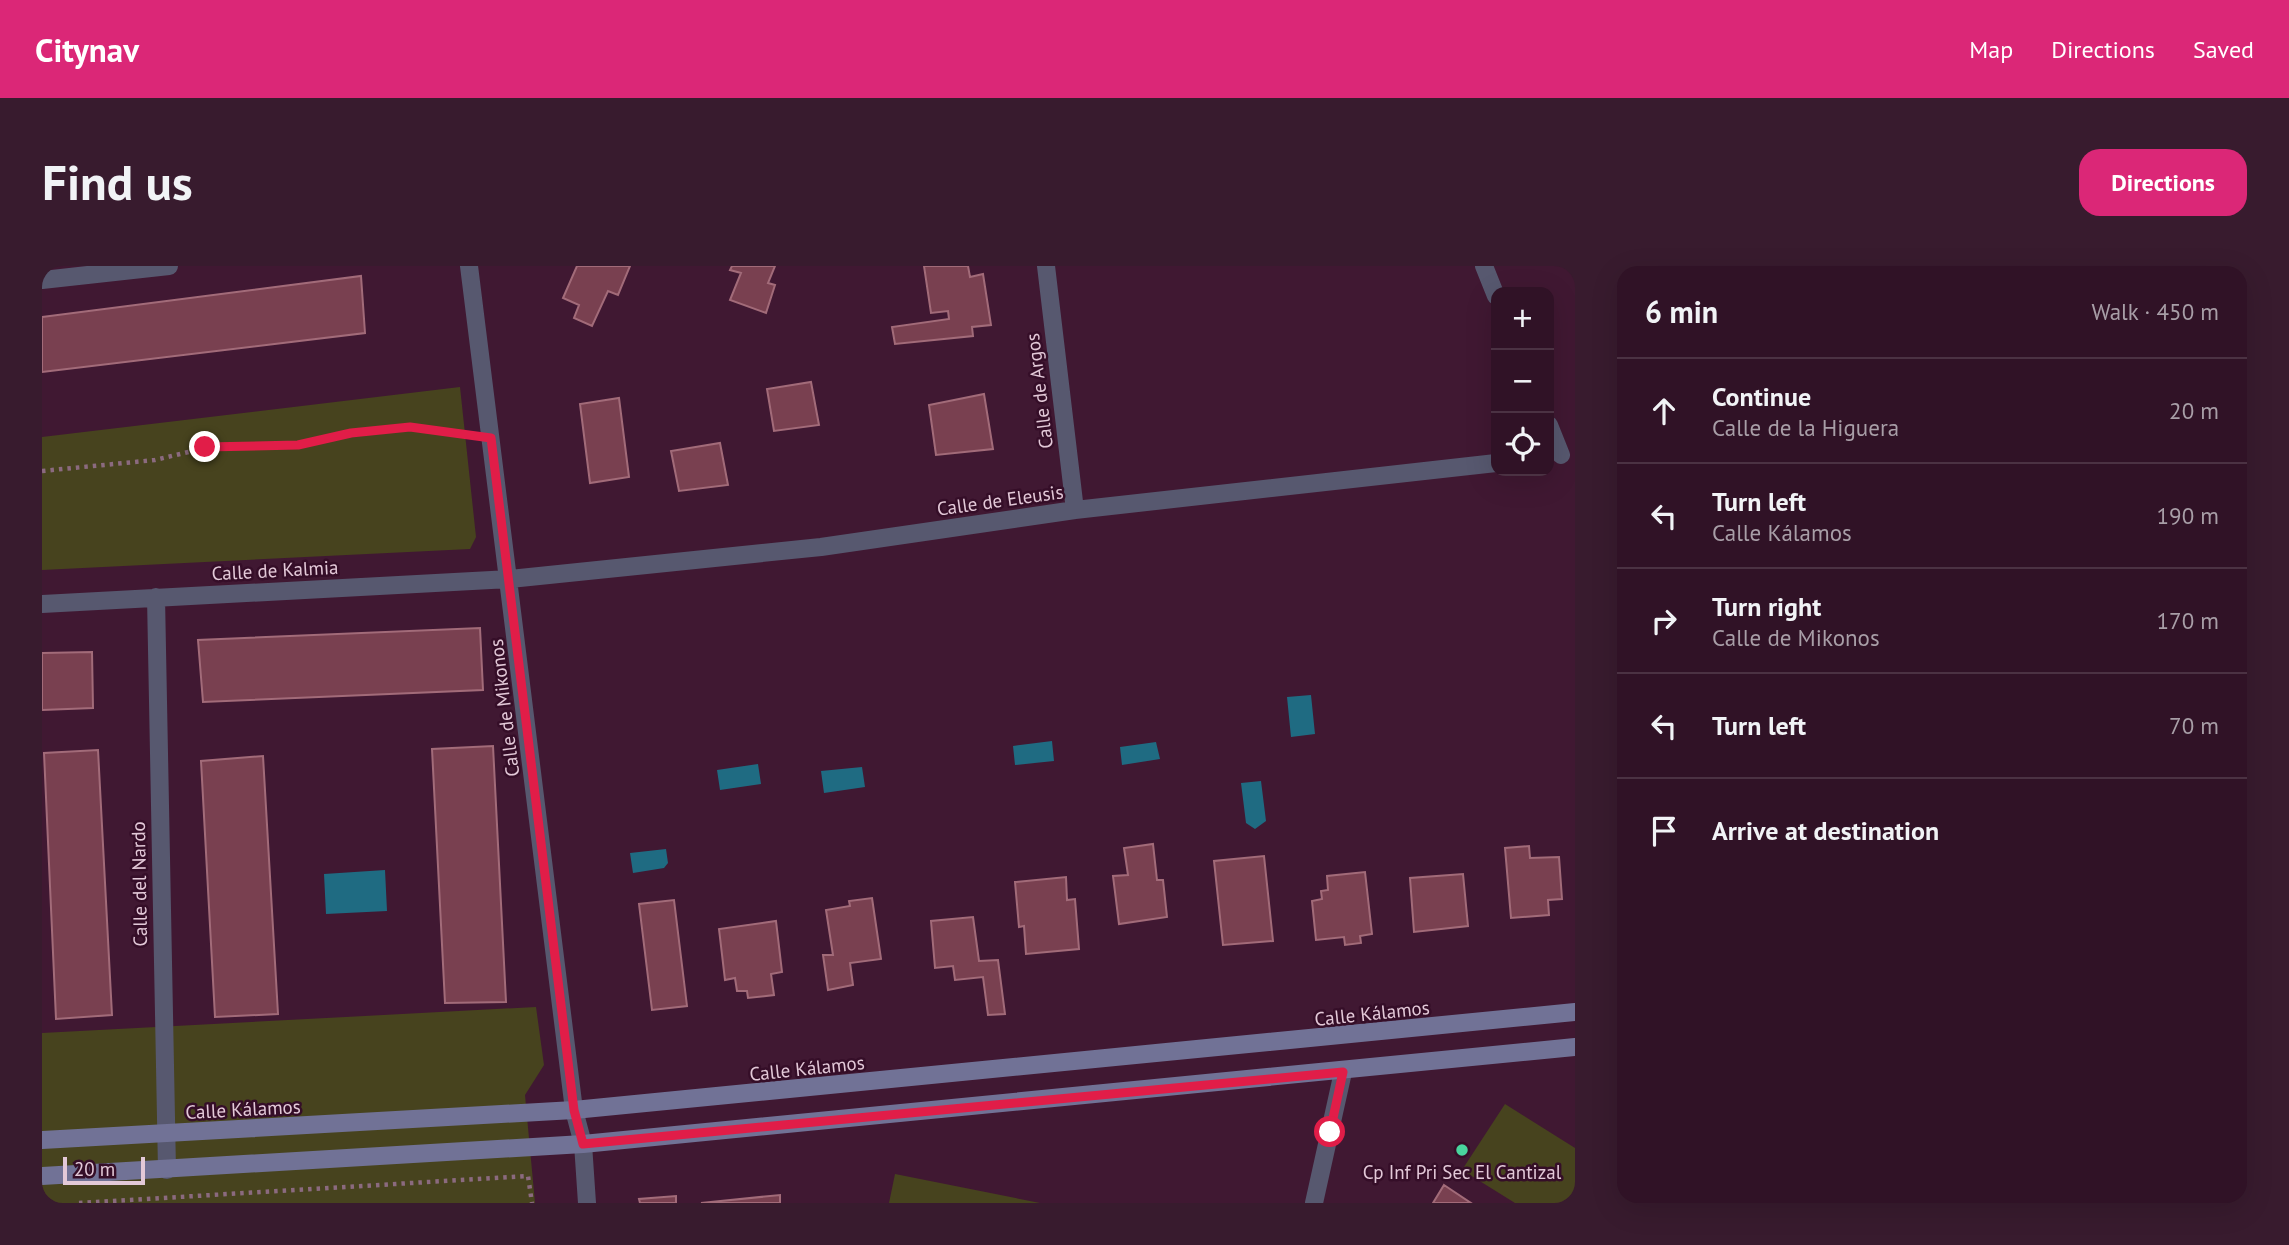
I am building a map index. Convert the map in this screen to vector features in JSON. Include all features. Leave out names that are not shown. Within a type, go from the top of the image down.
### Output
[{"type":"main road","name":"Calle Kálamos","points":[[42,1140],[574,1110],[1575,1012]]},
{"type":"main road","points":[[42,1176],[583,1144],[1575,1048]]},
{"type":"street","points":[[42,280],[169,266]]},
{"type":"street","name":"Calle de Mikonos","points":[[468,266],[510,579],[574,1110],[583,1144],[587,1203]]},
{"type":"street","name":"Calle de Argos","points":[[1046,266],[1075,510]]},
{"type":"street","points":[[1484,266],[1492,287]]},
{"type":"street","points":[[1554,436],[1562,454]]},
{"type":"street","name":"Calle de Eleusis","points":[[510,579],[821,547],[1075,510],[1491,464]]},
{"type":"street","name":"Calle de Kalmia","points":[[42,604],[510,579]]},
{"type":"street","name":"Calle del Nardo","points":[[156,597],[164,1134],[167,1170]]},
{"type":"street","points":[[1314,1203],[1343,1072]]},
{"type":"path","points":[[42,471],[155,460],[205,447],[298,445],[351,433],[410,427],[491,438]]},
{"type":"path","points":[[79,1203],[528,1176],[532,1203]]},
{"type":"shaded area","points":[[460,387],[476,537],[470,549],[42,570],[42,437]]},
{"type":"shaded area","points":[[536,1007],[544,1065],[525,1095],[535,1203],[42,1203],[42,1033]]},
{"type":"shaded area","points":[[1505,1104],[1575,1148],[1575,1203],[1515,1203],[1462,1170]]},
{"type":"shaded area","points":[[895,1174],[1040,1203],[889,1203]]},
{"type":"water","points":[[1311,695],[1315,734],[1291,737],[1287,697]]},
{"type":"water","points":[[1052,741],[1054,761],[1015,765],[1013,746]]},
{"type":"water","points":[[1156,742],[1160,759],[1122,765],[1120,747]]},
{"type":"water","points":[[758,764],[761,784],[720,790],[717,770]]},
{"type":"water","points":[[862,767],[865,787],[824,793],[821,771]]},
{"type":"water","points":[[1261,781],[1266,821],[1255,829],[1246,823],[1241,783]]},
{"type":"water","points":[[666,849],[668,863],[664,868],[633,873],[630,853]]},
{"type":"water","points":[[385,870],[387,911],[326,914],[324,874]]},
{"type":"building","points":[[577,266],[630,266],[618,295],[608,291],[592,326],[574,318],[579,305],[563,298]]},
{"type":"building","points":[[732,266],[775,266],[768,283],[775,285],[766,313],[730,300],[741,273],[730,270]]},
{"type":"building","points":[[924,266],[968,266],[970,277],[983,274],[991,325],[972,327],[973,336],[895,344],[892,327],[949,319],[948,311],[931,313]]},
{"type":"building","points":[[361,276],[365,333],[42,372],[42,317]]},
{"type":"building","points":[[811,382],[819,425],[774,431],[767,389]]},
{"type":"building","points":[[984,394],[993,449],[936,455],[929,405]]},
{"type":"building","points":[[619,398],[629,477],[590,483],[580,404]]},
{"type":"building","points":[[720,443],[728,485],[679,491],[671,451]]},
{"type":"building","points":[[480,628],[483,690],[203,702],[198,640]]},
{"type":"building","points":[[92,652],[93,708],[42,710],[42,653]]},
{"type":"building","points":[[493,746],[506,1002],[445,1003],[432,749]]},
{"type":"building","points":[[98,750],[112,1015],[56,1019],[44,753]]},
{"type":"building","points":[[263,756],[278,1014],[215,1017],[201,761]]},
{"type":"building","points":[[1153,844],[1157,880],[1163,880],[1167,917],[1119,924],[1113,876],[1128,875],[1124,848]]},
{"type":"building","points":[[1529,846],[1530,858],[1559,857],[1562,899],[1548,900],[1549,915],[1511,918],[1505,848]]},
{"type":"building","points":[[1264,856],[1273,941],[1223,945],[1214,861]]},
{"type":"building","points":[[1365,872],[1372,934],[1360,936],[1361,943],[1345,945],[1344,937],[1316,940],[1312,901],[1322,899],[1321,891],[1328,890],[1327,876]]},
{"type":"building","points":[[1463,874],[1468,926],[1414,932],[1410,878]]},
{"type":"building","points":[[1066,877],[1067,900],[1075,899],[1079,949],[1026,954],[1024,926],[1019,927],[1015,882]]},
{"type":"building","points":[[872,898],[881,959],[850,963],[853,985],[828,990],[823,955],[833,955],[826,910],[850,906],[849,901]]},
{"type":"building","points":[[674,900],[687,1006],[652,1010],[639,904]]},
{"type":"building","points":[[973,917],[979,961],[998,960],[1005,1014],[988,1015],[983,977],[955,980],[953,966],[935,968],[931,921]]},
{"type":"building","points":[[776,921],[782,972],[771,974],[774,995],[748,998],[747,991],[737,991],[735,978],[725,980],[719,929]]},
{"type":"building","points":[[1444,1185],[1471,1203],[1433,1203]]},
{"type":"building","points":[[780,1195],[780,1203],[701,1203]]},
{"type":"building","points":[[676,1196],[676,1203],[640,1203],[639,1199]]},
{"type":"place","name":"Cp Inf Pri Sec El Cantizal","points":[[1462,1150]]},
{"type":"route","points":[[205,447],[298,445],[351,433],[410,427],[491,438],[574,1110],[583,1144],[1343,1072],[1330,1132]]}]
